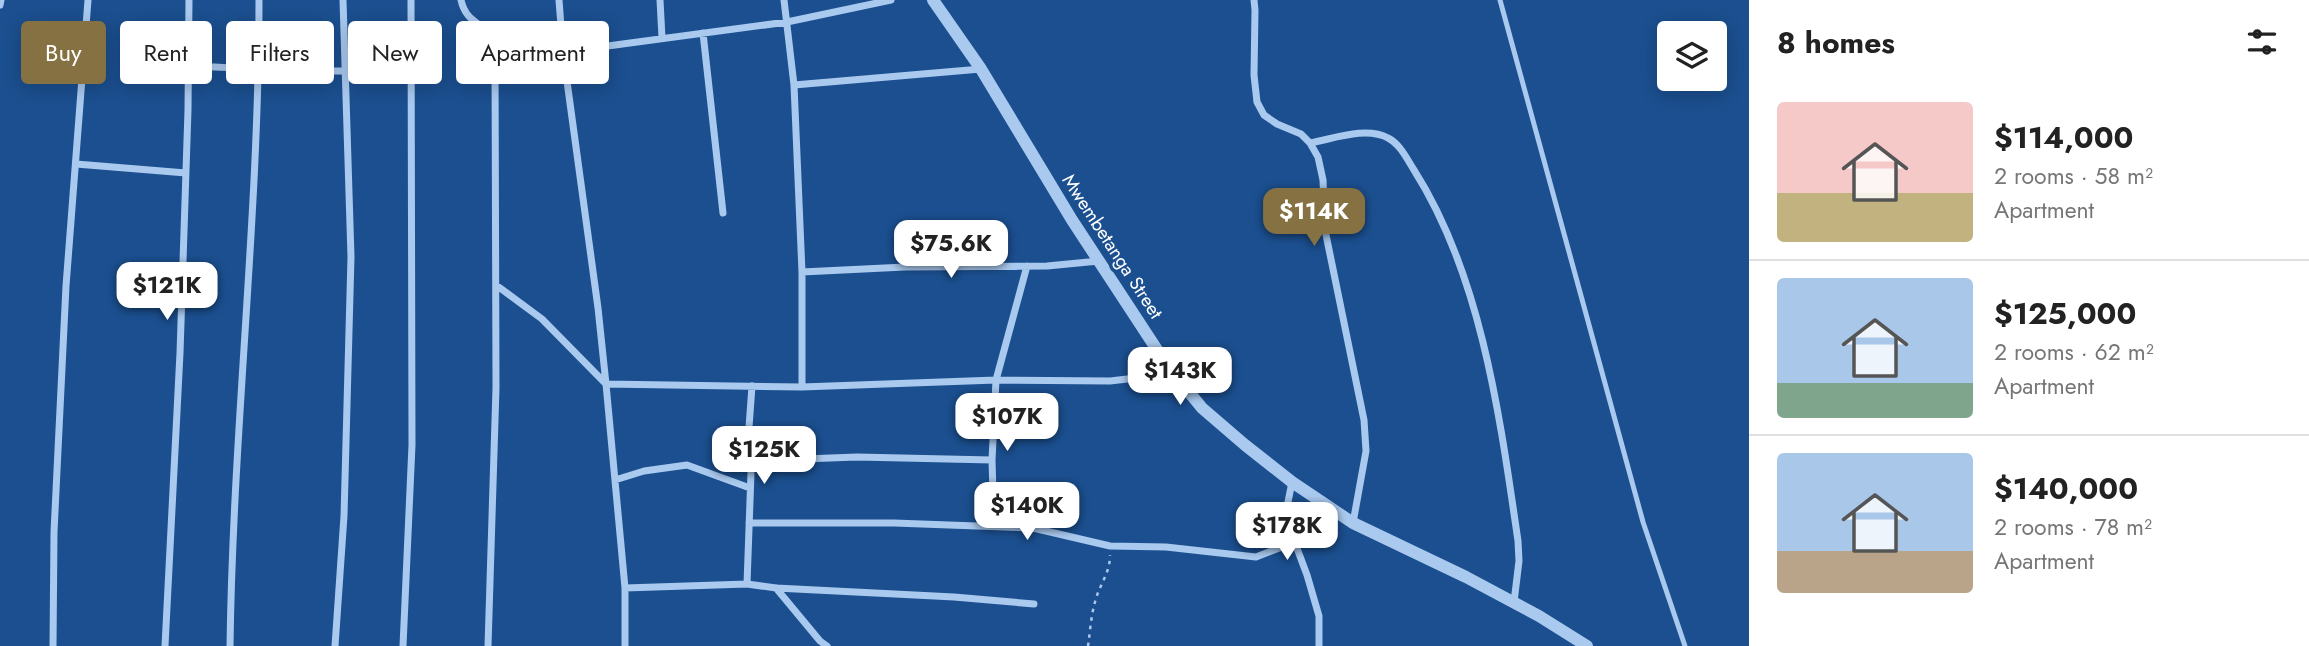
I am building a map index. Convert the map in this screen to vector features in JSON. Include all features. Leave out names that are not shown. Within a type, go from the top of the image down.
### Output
[{"type":"street","points":[[53,646],[58,449],[68,247],[88,0]]},
{"type":"street","points":[[189,0],[189,21]]},
{"type":"street","points":[[259,0],[259,21]]},
{"type":"street","points":[[335,646],[344,516],[351,257],[343,0]]},
{"type":"street","points":[[403,646],[412,423],[411,0]]},
{"type":"street","points":[[461,0],[469,19],[487,30],[494,41],[495,438],[488,646]]},
{"type":"street","points":[[559,0],[561,21]]},
{"type":"street","points":[[660,0],[662,38]]},
{"type":"street","points":[[783,0],[794,85],[802,272],[802,387]]},
{"type":"street","points":[[609,45],[787,22],[891,0]]},
{"type":"street","name":"Mwembetanga Street","points":[[933,0],[981,69],[1098,261],[1167,365],[1202,408],[1292,482],[1353,523],[1514,602],[1587,646]]},
{"type":"street","points":[[1254,0],[1254,75],[1257,102],[1264,115],[1301,134],[1310,143],[1318,157],[1323,180],[1325,230],[1364,420],[1366,451],[1353,523]]},
{"type":"street","points":[[703,33],[723,213]]},
{"type":"street","points":[[794,85],[981,69]]},
{"type":"street","points":[[334,71],[344,71]]},
{"type":"street","points":[[165,646],[177,417],[188,84]]},
{"type":"street","points":[[230,646],[232,520],[258,84]]},
{"type":"street","points":[[567,84],[606,384],[625,588],[625,646]]},
{"type":"street","points":[[1310,143],[1364,134],[1390,138],[1400,148],[1425,188],[1454,250],[1478,323],[1499,421],[1518,541],[1514,602]]},
{"type":"street","points":[[76,164],[186,173]]},
{"type":"street","points":[[802,272],[905,267],[1027,266],[1098,261]]},
{"type":"street","points":[[994,526],[992,460],[996,380],[1027,266]]},
{"type":"street","points":[[496,285],[542,318],[606,384],[802,387],[996,380],[1110,381],[1136,378],[1167,365]]},
{"type":"street","points":[[747,584],[751,473],[748,441],[752,386]]},
{"type":"street","points":[[750,454],[776,460],[857,457],[992,460]]},
{"type":"street","points":[[615,480],[644,471],[687,465],[750,488]]},
{"type":"street","points":[[1292,482],[1287,507],[1289,527],[1319,616],[1319,646]]},
{"type":"street","points":[[748,523],[1032,528],[1110,546],[1166,547],[1256,557],[1295,542]]},
{"type":"street","points":[[625,588],[747,584],[1034,604]]},
{"type":"street","points":[[776,588],[827,646]]},
{"type":"lane","points":[[1500,0],[1643,522],[1685,646]]},
{"type":"path","points":[[1088,646],[1094,605],[1110,565],[1110,546]]}]
